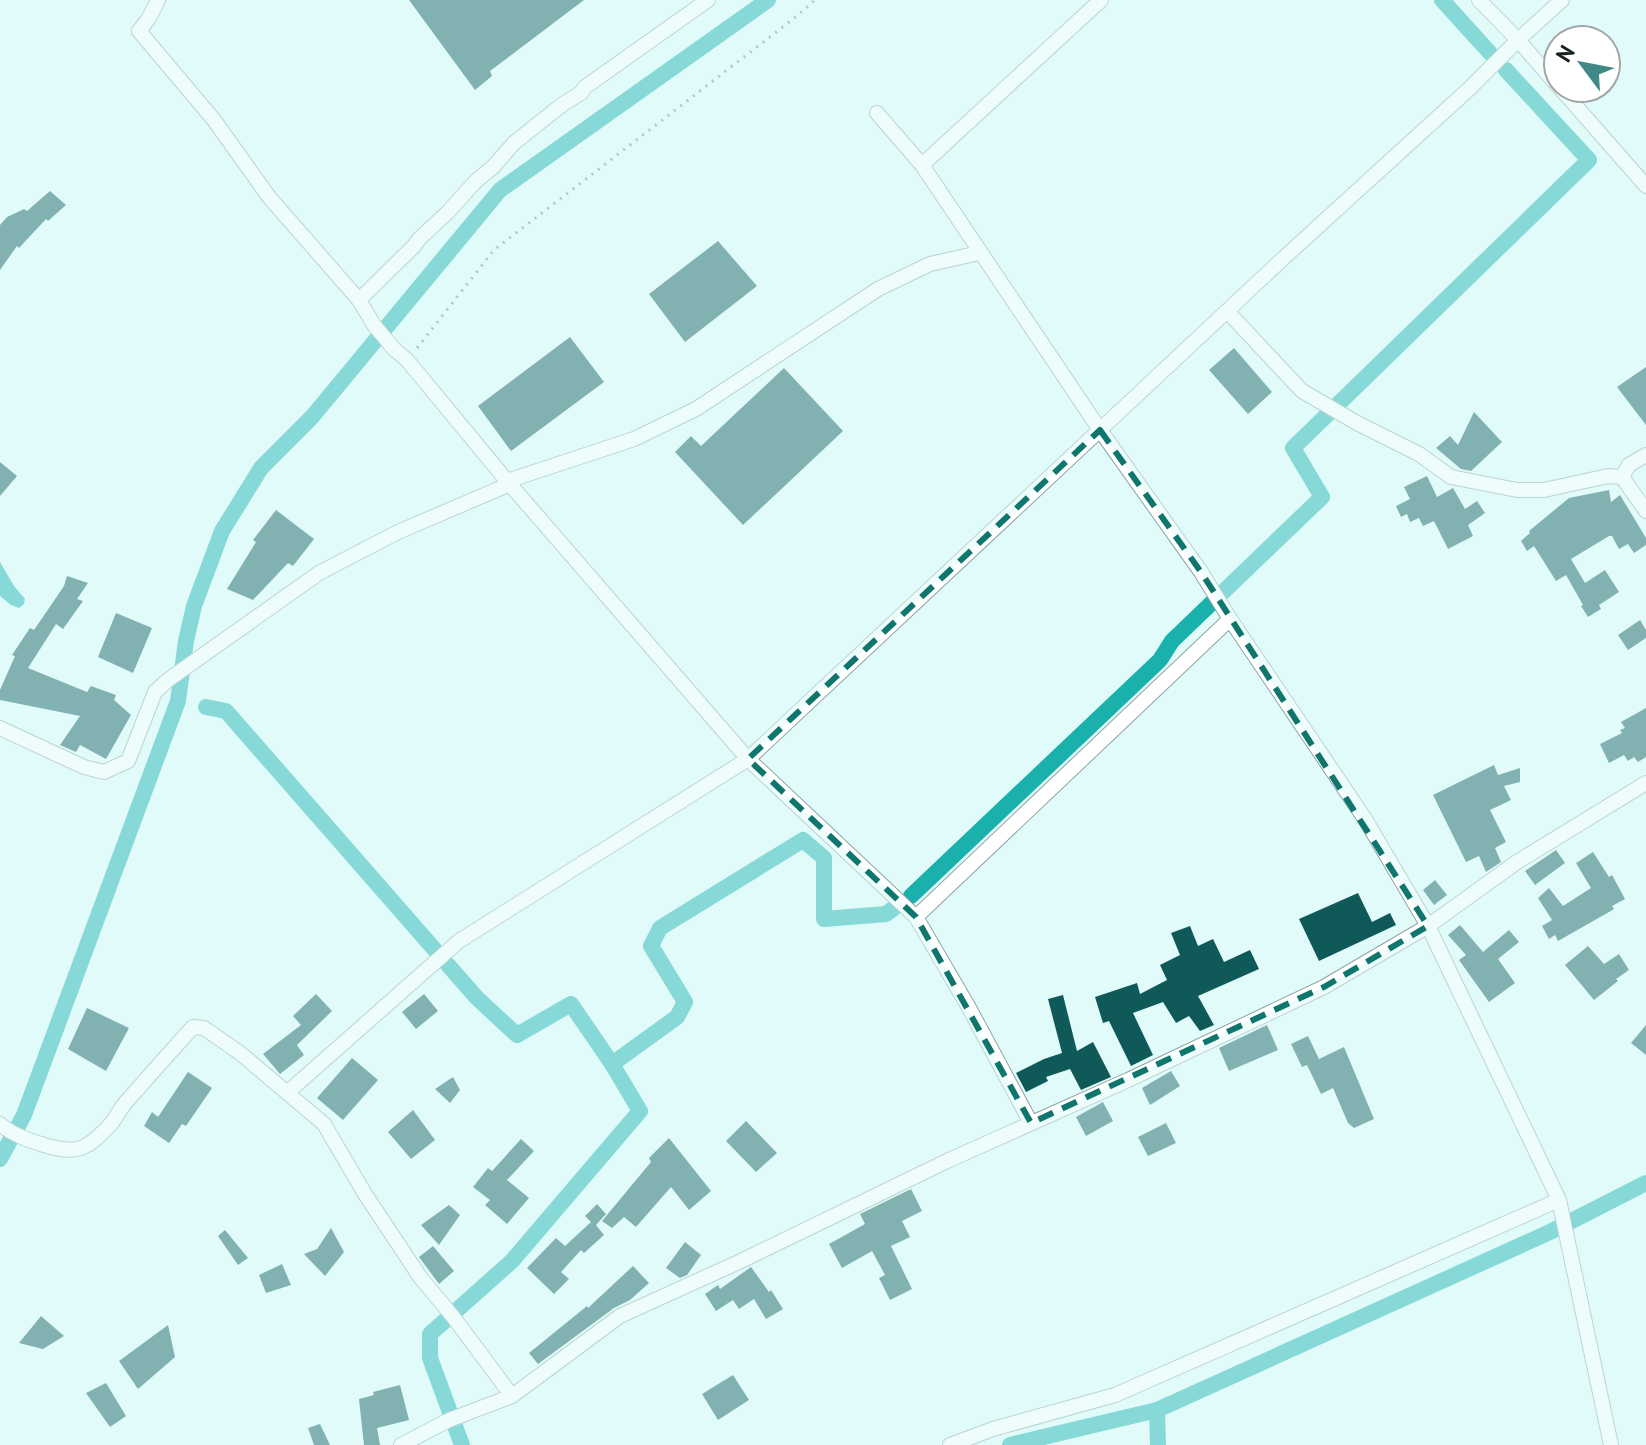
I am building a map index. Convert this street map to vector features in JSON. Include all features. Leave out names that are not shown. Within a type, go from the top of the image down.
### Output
[{"type":"street","points":[[158,0],[139,31],[214,120],[269,197],[359,300],[374,325],[748,759],[916,917],[1031,1123]]},
{"type":"street","points":[[359,300],[514,143],[585,87],[708,0]]},
{"type":"street","points":[[922,165],[1101,0]]},
{"type":"street","points":[[1479,0],[1542,68]]},
{"type":"street","points":[[288,1092],[459,941],[748,759],[1562,0]]},
{"type":"street","points":[[1574,104],[1646,186]]},
{"type":"street","points":[[877,113],[922,165],[1100,430],[1201,572],[1365,819],[1428,926],[1560,1205],[1611,1445]]},
{"type":"street","points":[[0,728],[84,767],[104,772],[128,761],[155,692],[319,573],[398,532],[509,483],[634,439],[696,409],[878,289],[930,264],[979,253]]},
{"type":"street","points":[[1227,311],[1302,391],[1419,454],[1451,477],[1517,490],[1544,490],[1608,476],[1622,477]]},
{"type":"street","points":[[1622,477],[1629,465],[1646,455]]},
{"type":"street","points":[[1622,477],[1646,511]]},
{"type":"street","points":[[916,917],[1228,614]]},
{"type":"street","points":[[401,1445],[449,1420],[512,1396],[620,1316],[1324,987],[1428,926],[1517,862],[1646,783]]},
{"type":"street","points":[[4,1127],[23,1138],[63,1151],[74,1151],[94,1142],[193,1027],[204,1028],[288,1092],[324,1124],[365,1194],[420,1277],[512,1396]]},
{"type":"street","points":[[950,1445],[993,1429],[1115,1395],[1560,1205]]},
{"type":"path","points":[[407,360],[494,250],[815,0]]},
{"type":"highlighted area","points":[[1100,430],[1201,572],[1428,926],[1324,987],[1031,1123],[916,917],[748,759]]},
{"type":"water","points":[[0,562],[25,599],[19,608],[0,596]]},
{"type":"building","points":[[409,0],[584,0],[490,71],[492,76],[475,90]]},
{"type":"building","points":[[50,191],[66,205],[48,221],[46,219],[19,248],[17,246],[0,270],[0,225],[7,217],[24,209],[27,211]]},
{"type":"building","points":[[718,241],[757,286],[685,342],[649,294]]},
{"type":"building","points":[[570,337],[604,382],[511,451],[478,406]]},
{"type":"building","points":[[1234,348],[1272,392],[1248,414],[1209,370]]},
{"type":"building","points":[[1646,367],[1646,425],[1617,387]]},
{"type":"building","points":[[784,368],[843,431],[743,525],[675,452],[691,436],[701,446]]},
{"type":"building","points":[[1474,412],[1502,442],[1471,471],[1461,469],[1436,448],[1450,436],[1458,445]]},
{"type":"building","points":[[0,462],[17,476],[0,496]]},
{"type":"building","points":[[1427,476],[1437,497],[1453,488],[1465,509],[1477,501],[1485,513],[1468,525],[1473,536],[1448,549],[1434,521],[1423,526],[1419,518],[1410,522],[1407,514],[1401,517],[1396,506],[1410,499],[1404,487]]},
{"type":"building","points":[[1609,490],[1611,502],[1620,495],[1646,538],[1646,545],[1634,553],[1628,544],[1619,549],[1609,536],[1571,559],[1585,583],[1605,570],[1619,592],[1599,605],[1601,609],[1588,617],[1566,575],[1556,581],[1534,546],[1527,551],[1521,541],[1569,498]]},
{"type":"building","points":[[276,510],[314,539],[293,566],[288,563],[253,600],[227,589],[256,542],[253,540]]},
{"type":"building","points":[[67,576],[88,583],[77,599],[83,601],[63,629],[56,624],[28,668],[87,692],[91,686],[116,695],[114,700],[131,715],[106,759],[80,745],[76,752],[60,745],[80,716],[0,700],[0,690],[15,656],[12,655],[30,628],[34,630],[64,586]]},
{"type":"building","points":[[116,613],[152,628],[133,673],[98,657]]},
{"type":"building","points":[[1640,620],[1646,630],[1646,638],[1628,650],[1618,635]]},
{"type":"building","points":[[1646,708],[1646,757],[1638,762],[1634,757],[1628,761],[1624,755],[1609,763],[1600,744],[1622,733],[1620,730],[1625,728],[1621,722]]},
{"type":"building","points":[[1494,765],[1498,775],[1520,768],[1520,782],[1504,786],[1511,800],[1490,810],[1506,842],[1495,848],[1501,862],[1486,872],[1479,856],[1466,862],[1433,795]]},
{"type":"building","points":[[1556,850],[1565,863],[1535,885],[1525,871]]},
{"type":"building","points":[[1593,852],[1609,877],[1612,875],[1625,899],[1612,906],[1614,909],[1558,941],[1555,935],[1549,939],[1542,926],[1552,920],[1538,898],[1549,888],[1563,906],[1591,888],[1576,863]]},
{"type":"building","points":[[1435,880],[1447,895],[1434,905],[1423,890]]},
{"type":"building","points":[[1358,893],[1372,922],[1390,913],[1396,925],[1319,961],[1299,919]]},
{"type":"building","points":[[1460,925],[1483,952],[1509,930],[1519,942],[1498,959],[1515,983],[1489,1002],[1459,960],[1466,955],[1448,935]]},
{"type":"building","points":[[1190,926],[1198,946],[1213,939],[1224,962],[1250,950],[1259,969],[1198,996],[1214,1025],[1200,1031],[1189,1016],[1176,1023],[1163,1002],[1133,1013],[1153,1055],[1131,1066],[1109,1021],[1103,1023],[1095,997],[1137,983],[1140,994],[1167,980],[1160,965],[1180,955],[1171,933]]},
{"type":"building","points":[[1588,946],[1604,964],[1619,954],[1629,970],[1594,1000],[1565,965]]},
{"type":"building","points":[[316,994],[332,1011],[297,1045],[304,1055],[280,1074],[263,1054],[301,1025],[293,1016]]},
{"type":"building","points":[[424,994],[438,1011],[416,1029],[402,1012]]},
{"type":"building","points":[[1063,995],[1077,1051],[1093,1042],[1111,1077],[1081,1090],[1070,1069],[1046,1077],[1048,1081],[1026,1092],[1016,1073],[1062,1053],[1048,999]]},
{"type":"building","points":[[87,1008],[129,1028],[106,1071],[68,1049]]},
{"type":"building","points":[[1267,1025],[1278,1050],[1229,1071],[1219,1048]]},
{"type":"building","points":[[1646,1025],[1646,1055],[1631,1043]]},
{"type":"building","points":[[1308,1036],[1319,1059],[1344,1047],[1374,1119],[1354,1128],[1348,1123],[1333,1088],[1321,1094],[1307,1065],[1302,1067],[1291,1044]]},
{"type":"building","points":[[352,1058],[378,1080],[343,1120],[317,1098]]},
{"type":"building","points":[[1171,1071],[1180,1086],[1150,1105],[1142,1088]]},
{"type":"building","points":[[188,1072],[212,1088],[186,1126],[182,1124],[169,1143],[144,1126],[152,1112],[158,1117]]},
{"type":"building","points":[[453,1077],[460,1090],[450,1103],[435,1089]]},
{"type":"building","points":[[1103,1102],[1113,1121],[1086,1136],[1076,1117]]},
{"type":"building","points":[[413,1110],[435,1140],[411,1159],[388,1132]]},
{"type":"building","points":[[746,1121],[777,1153],[756,1172],[726,1141]]},
{"type":"building","points":[[1166,1123],[1176,1143],[1148,1156],[1138,1137]]},
{"type":"building","points":[[669,1138],[711,1191],[689,1210],[671,1187],[636,1227],[624,1217],[612,1228],[602,1221],[651,1162],[649,1158]]},
{"type":"building","points":[[521,1139],[534,1151],[507,1180],[529,1198],[507,1224],[485,1205],[490,1200],[473,1187],[488,1168],[492,1171]]},
{"type":"building","points":[[911,1189],[922,1211],[902,1221],[910,1237],[891,1246],[912,1289],[890,1300],[879,1278],[885,1275],[872,1251],[842,1268],[829,1244],[865,1224],[860,1214]]},
{"type":"building","points":[[597,1204],[606,1214],[596,1225],[604,1235],[584,1253],[581,1250],[561,1272],[569,1279],[554,1294],[527,1268],[556,1238],[565,1246],[591,1222],[585,1216]]},
{"type":"building","points":[[449,1205],[460,1215],[439,1245],[421,1225]]},
{"type":"building","points":[[331,1228],[344,1252],[325,1276],[304,1254],[317,1249]]},
{"type":"building","points":[[225,1230],[248,1258],[238,1265],[218,1236]]},
{"type":"building","points":[[685,1242],[701,1255],[687,1275],[680,1278],[666,1268]]},
{"type":"building","points":[[433,1246],[454,1271],[439,1284],[419,1257]]},
{"type":"building","points":[[282,1264],[291,1285],[266,1293],[259,1275]]},
{"type":"building","points":[[633,1266],[649,1283],[630,1300],[614,1308],[538,1364],[529,1353],[588,1308]]},
{"type":"building","points":[[751,1267],[783,1309],[766,1319],[754,1299],[739,1309],[733,1300],[716,1311],[705,1294],[718,1285],[720,1289]]},
{"type":"building","points":[[41,1316],[64,1336],[43,1349],[19,1343]]},
{"type":"building","points":[[168,1325],[175,1357],[138,1389],[119,1361]]},
{"type":"building","points":[[733,1375],[749,1400],[718,1420],[702,1394]]},
{"type":"building","points":[[106,1383],[126,1416],[110,1427],[86,1393]]},
{"type":"building","points":[[400,1385],[409,1420],[377,1428],[380,1445],[364,1445],[359,1399]]},
{"type":"building","points":[[320,1424],[330,1445],[314,1445],[308,1428]]},
{"type":"waterway","points":[[0,1159],[24,1115],[178,701],[194,606],[222,531],[261,468],[312,417],[500,190],[768,0]]},
{"type":"waterway","points":[[1442,0],[1490,53]]},
{"type":"waterway","points":[[911,896],[1160,660],[1172,641],[1322,497],[1293,448],[1589,160],[1506,70]]},
{"type":"waterway","points":[[206,707],[226,711],[435,950]]},
{"type":"waterway","points":[[612,1064],[677,1017],[685,1002],[651,946],[660,928],[803,840],[824,858],[824,919],[886,914],[894,908]]},
{"type":"waterway","points":[[448,965],[477,998],[517,1035],[571,1004],[640,1111],[512,1261],[430,1334],[430,1358],[462,1445]]},
{"type":"waterway","points":[[1158,1445],[1157,1410],[1550,1232],[1646,1183]]},
{"type":"waterway","points":[[1010,1445],[1157,1410]]}]
